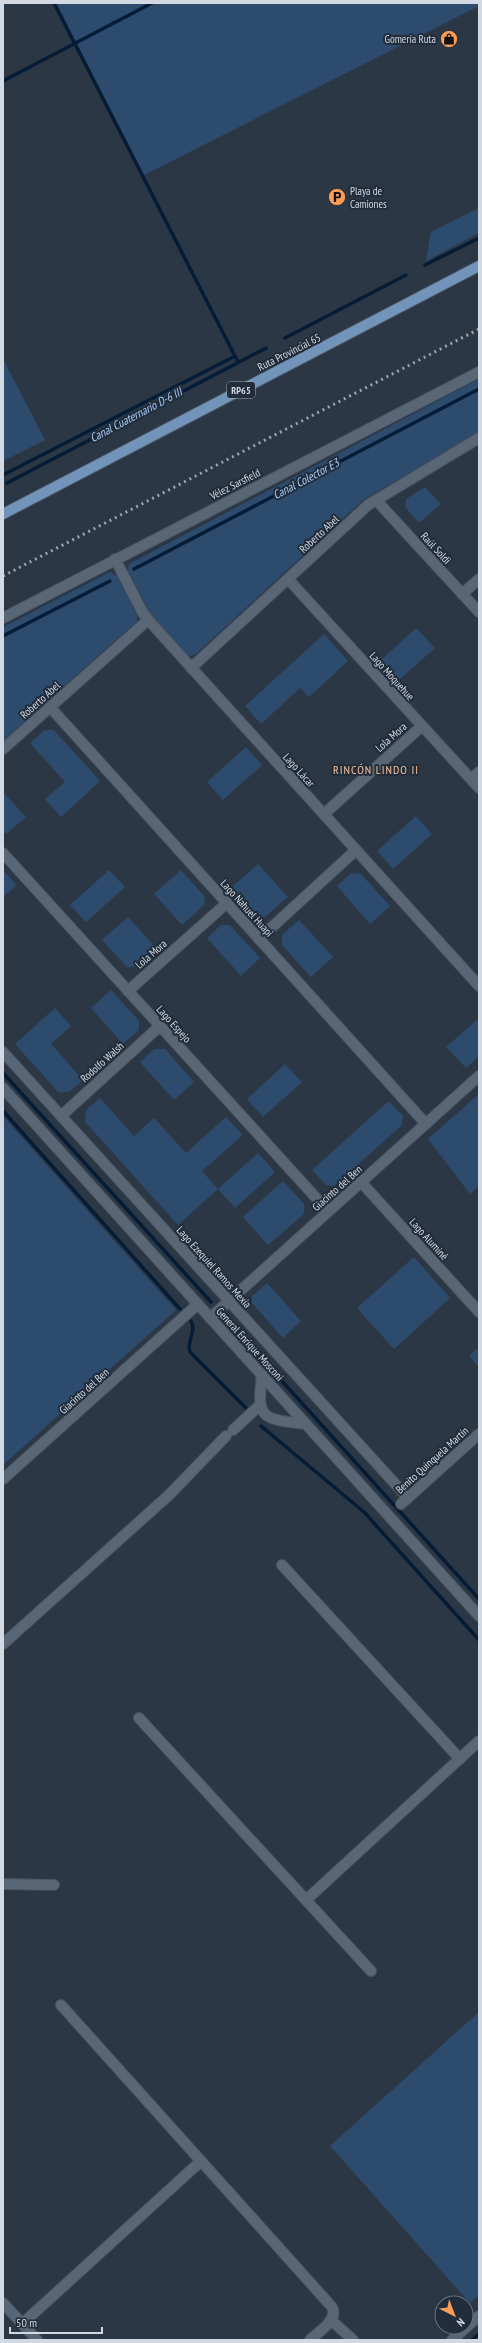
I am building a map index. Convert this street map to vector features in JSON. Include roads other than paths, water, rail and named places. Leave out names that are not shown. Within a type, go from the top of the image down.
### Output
[{"type":"main road","name":"Ruta Provincial 65","points":[[3,514],[479,266]]},
{"type":"street","name":"Vélez Sarsfield","points":[[3,618],[479,372]]},
{"type":"street","name":"Roberto Abel","points":[[191,668],[376,500],[479,438]]},
{"type":"street","name":"Raúl Soldi","points":[[376,500],[479,612]]},
{"type":"street","name":"Lago Lácar","points":[[115,560],[148,620],[479,986]]},
{"type":"street","name":"Lago Moquehue","points":[[288,579],[479,788]]},
{"type":"street","points":[[462,594],[479,579]]},
{"type":"street","name":"Roberto Abel","points":[[3,750],[148,620]]},
{"type":"street","name":"Lago Nahuel Huapi","points":[[50,707],[426,1124]]},
{"type":"street","name":"Lola Mora","points":[[324,814],[422,726]]},
{"type":"street","points":[[471,779],[479,772]]},
{"type":"street","points":[[259,939],[356,850]]},
{"type":"street","name":"Lago Espejo","points":[[3,853],[328,1211]]},
{"type":"street","name":"Lola Mora","points":[[128,990],[227,903]]},
{"type":"street","name":"Rodolfo Walsh","points":[[61,1116],[160,1026]]},
{"type":"street","name":"Lago Ezequiel Ramos Mexía","points":[[3,1052],[229,1301],[404,1501]]},
{"type":"street","name":"Giacinto del Ben","points":[[210,1318],[479,1076]]},
{"type":"street","name":"General Enrique Mosconi","points":[[3,1088],[479,1616]]},
{"type":"street","name":"Lago Aluminé","points":[[361,1182],[479,1312]]},
{"type":"street","name":"Giacinto del Ben","points":[[3,1479],[198,1304]]},
{"type":"street","points":[[262,1375],[260,1406],[265,1414],[272,1419],[306,1424]]},
{"type":"street","points":[[3,1644],[169,1495],[229,1433],[260,1406]]},
{"type":"street","name":"Benito Quinquela Martín","points":[[404,1501],[479,1434]]},
{"type":"street","points":[[282,1565],[460,1759]]},
{"type":"street","points":[[139,1718],[372,1971]]},
{"type":"street","points":[[306,1900],[479,1742]]},
{"type":"street","points":[[3,1884],[54,1885]]},
{"type":"street","points":[[61,2005],[330,2304],[334,2313],[331,2320],[310,2340]]},
{"type":"street","points":[[22,2324],[201,2161]]},
{"type":"street","points":[[3,2303],[37,2340]]},
{"type":"street","points":[[452,2340],[479,2316]]},
{"type":"street","points":[[331,2320],[352,2340]]},
{"type":"waterway","points":[[54,3],[238,362]]},
{"type":"waterway","points":[[3,81],[152,3]]},
{"type":"waterway","name":"Canal Cuaternario D-6 III","points":[[425,265],[479,238]]},
{"type":"waterway","name":"Canal Cuaternario D-6 III","points":[[285,338],[406,275]]},
{"type":"waterway","name":"Canal Cuaternario D-6 III","points":[[7,483],[266,348]]},
{"type":"waterway","points":[[3,475],[235,356]]},
{"type":"waterway","name":"Canal Colector E3","points":[[134,569],[479,389]]},
{"type":"waterway","name":"Canal Colector E3","points":[[3,636],[110,581]]},
{"type":"waterway","points":[[3,1073],[211,1302]]},
{"type":"waterway","points":[[3,1111],[180,1309]]},
{"type":"waterway","points":[[224,1317],[479,1599]]},
{"type":"waterway","points":[[191,1321],[193,1329],[189,1344],[190,1352],[246,1408]]},
{"type":"waterway","points":[[261,1426],[364,1512],[479,1640]]},
{"type":"waterway","points":[[472,2340],[479,2334]]},
{"type":"railway","points":[[3,576],[479,329]]},
{"type":"place","name":"Gomería Ruta","points":[[449,39]]},
{"type":"place","name":"Playa de Camiones","points":[[337,197]]},
{"type":"district","name":"RINCÓN LINDO II","points":[[376,770]]}]
